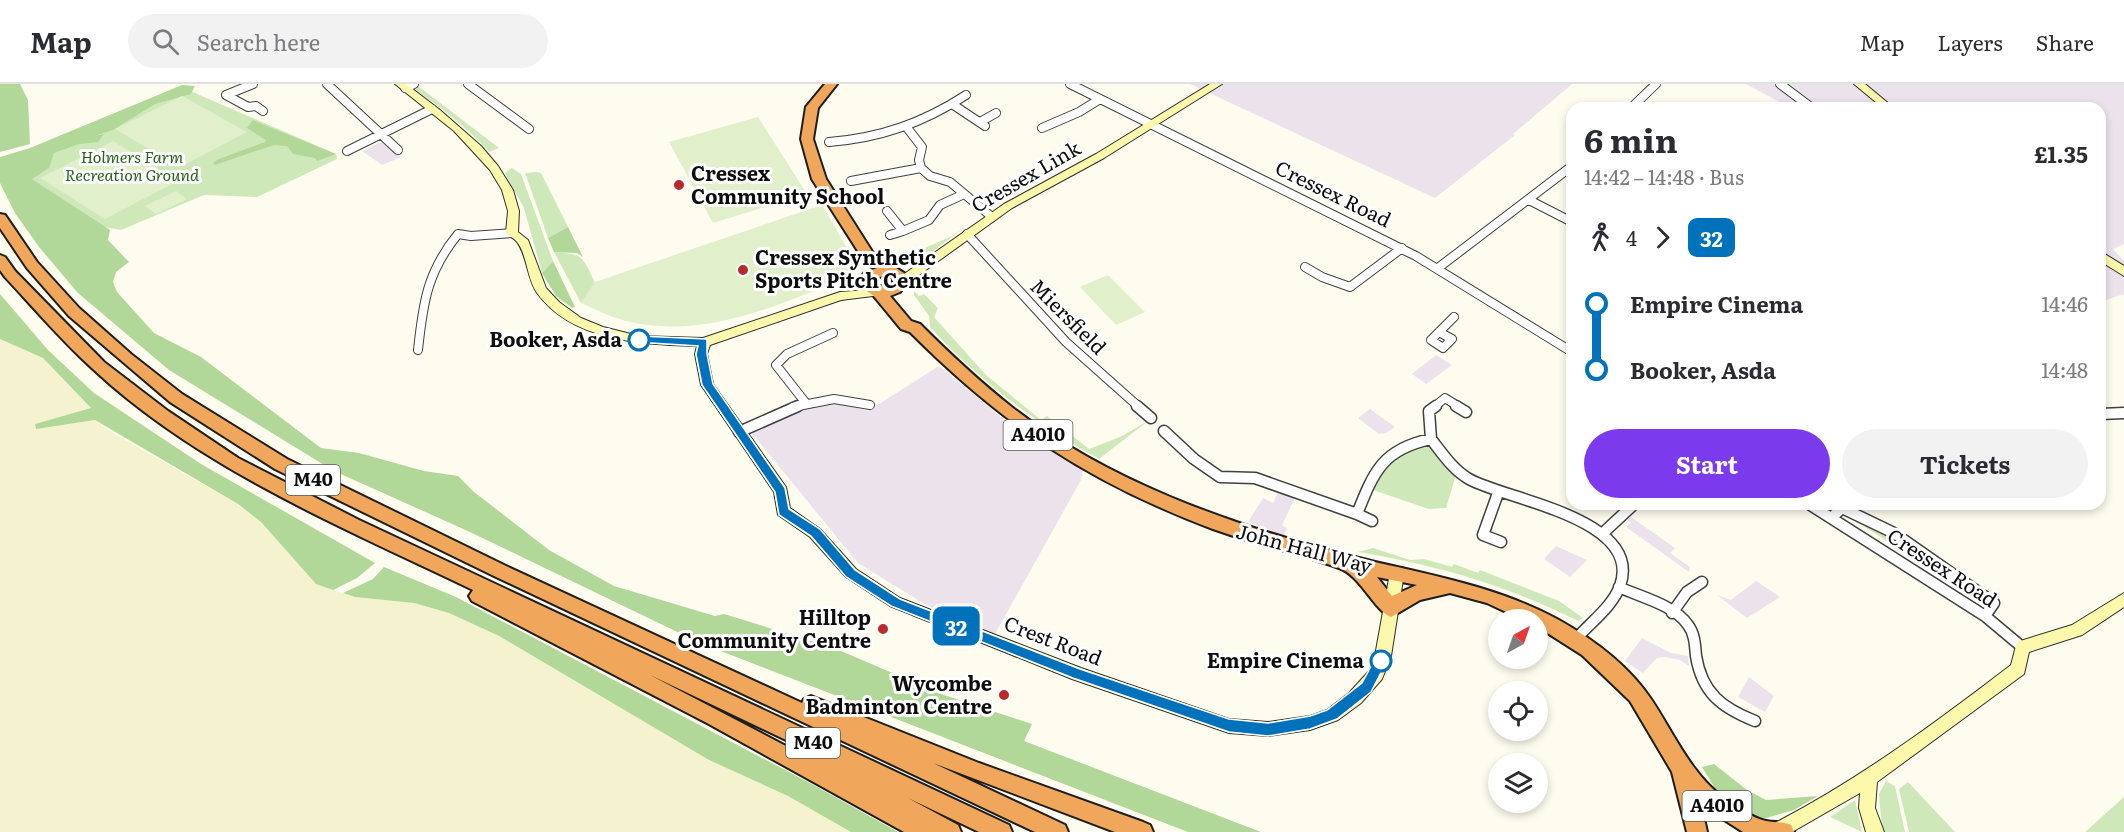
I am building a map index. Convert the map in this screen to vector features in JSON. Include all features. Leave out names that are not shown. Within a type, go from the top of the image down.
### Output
[{"type":"highway","name":"A4010","points":[[831,84],[812,106],[807,139],[819,179],[868,256],[897,276]]},
{"type":"highway","name":"M40","points":[[0,218],[32,265],[74,312],[176,398],[281,464],[687,659],[1058,832]]},
{"type":"highway","name":"A4010","points":[[868,256],[869,288],[877,292]]},
{"type":"highway","name":"M40","points":[[0,260],[17,283],[99,366],[162,415],[232,462],[352,525],[514,616],[714,717],[925,832]]},
{"type":"highway","points":[[869,277],[882,270],[897,276],[894,289],[877,292]]},
{"type":"highway","name":"John Hall Way","points":[[897,276],[902,298],[914,320],[915,328]]},
{"type":"highway","name":"John Hall Way","points":[[877,292],[906,325],[915,328],[986,398],[1047,442],[1089,467],[1182,512],[1237,532],[1345,562],[1451,585],[1524,610],[1576,639],[1636,694],[1653,718],[1680,766],[1722,810],[1771,831]]},
{"type":"highway","name":"M40","points":[[352,525],[1002,832]]},
{"type":"highway","points":[[1345,562],[1366,578],[1392,607],[1417,593],[1451,585]]},
{"type":"highway","name":"M40","points":[[624,654],[684,691],[951,832]]},
{"type":"highway","name":"M40","points":[[687,659],[978,772],[1143,832]]},
{"type":"highway","name":"John Hall Way","points":[[1680,766],[1697,832]]},
{"type":"street","points":[[253,84],[223,96],[248,107],[256,106],[262,111]]},
{"type":"street","points":[[327,84],[398,150]]},
{"type":"street","points":[[468,84],[529,129]]},
{"type":"street","name":"Cressex Road","points":[[1070,84],[1402,248],[1566,348]]},
{"type":"street","name":"Cressex Link","points":[[897,276],[921,266],[992,217],[1217,84]]},
{"type":"street","points":[[1637,102],[1656,84]]},
{"type":"street","points":[[1780,84],[1804,102]]},
{"type":"street","points":[[1859,84],[1882,102]]},
{"type":"street","points":[[407,85],[488,159],[513,202],[512,233]]},
{"type":"street","points":[[830,142],[884,135],[908,129],[966,95]]},
{"type":"street","points":[[1042,128],[1079,112],[1100,99]]},
{"type":"street","points":[[952,104],[983,124],[996,112]]},
{"type":"street","points":[[347,151],[432,109]]},
{"type":"street","points":[[908,129],[922,147],[919,160],[921,168],[930,176],[950,182],[962,195],[992,217]]},
{"type":"street","points":[[851,181],[921,168]]},
{"type":"street","points":[[1438,268],[1566,171]]},
{"type":"street","points":[[890,236],[929,220],[940,205],[962,195]]},
{"type":"street","points":[[1529,200],[1566,219]]},
{"type":"street","points":[[886,211],[903,231]]},
{"type":"street","points":[[418,350],[426,282],[442,253],[458,234],[471,236],[512,233],[522,240],[541,290],[555,305],[577,321],[600,330],[639,340],[704,342],[840,296],[877,292]]},
{"type":"street","name":"Miersfield","points":[[967,234],[1066,342],[1151,418]]},
{"type":"street","points":[[1305,267],[1348,290],[1402,248]]},
{"type":"street","points":[[2106,259],[2124,272]]},
{"type":"street","points":[[840,296],[869,277]]},
{"type":"street","points":[[1439,332],[1454,317]]},
{"type":"street","points":[[805,402],[776,365],[787,354],[833,333]]},
{"type":"street","name":"Crest Road","points":[[704,342],[702,354],[707,385],[781,491],[783,511],[815,533],[851,573],[895,602],[1078,674],[1229,726],[1268,729],[1310,723],[1332,715],[1366,687],[1376,674],[1383,656],[1397,573]]},
{"type":"street","points":[[739,432],[805,402],[827,397],[846,398],[870,405]]},
{"type":"street","points":[[1466,412],[1445,398],[1429,411],[1431,439],[1467,478],[1498,493],[1563,511],[1603,533],[1614,546],[1622,575],[1619,587],[1576,639]]},
{"type":"street","points":[[2106,414],[2124,413]]},
{"type":"street","points":[[1164,430],[1194,459],[1220,477],[1255,478],[1372,521]]},
{"type":"street","points":[[1357,514],[1375,470],[1383,458],[1398,449],[1431,439]]},
{"type":"street","points":[[1498,493],[1483,536],[1501,542]]},
{"type":"street","points":[[1603,533],[1628,510]]},
{"type":"street","name":"Cressex Road","points":[[1818,510],[1985,616],[2022,647]]},
{"type":"street","points":[[1830,518],[1839,510]]},
{"type":"street","points":[[1851,510],[1894,533],[1994,603],[1985,616]]},
{"type":"street","points":[[1672,613],[1687,592],[1702,582]]},
{"type":"street","points":[[1619,587],[1686,622],[1691,630],[1698,670],[1707,694],[1726,710],[1755,721]]},
{"type":"street","points":[[1771,831],[1818,811],[1869,780],[2018,669],[2022,647],[2077,630],[2124,600]]},
{"type":"street","points":[[1869,780],[1867,808],[1875,832]]},
{"type":"shaded area","points":[[1190,84],[1572,84],[1513,134],[1515,135],[1435,198]]},
{"type":"shaded area","points":[[1746,84],[2124,84],[2124,244],[2113,249],[2124,261],[2124,294],[2106,300],[2106,102],[1780,102]]},
{"type":"shaded area","points":[[383,141],[401,157],[382,165],[362,151]]},
{"type":"shaded area","points":[[0,339],[43,358],[91,408],[36,424],[36,428],[95,420],[116,435],[238,504],[261,522],[316,584],[355,597],[414,603],[449,613],[499,636],[709,760],[788,796],[851,832],[0,832]]},
{"type":"shaded area","points":[[1436,355],[1452,365],[1426,384],[1412,374]]},
{"type":"shaded area","points":[[939,366],[1023,435],[1083,470],[1081,480],[995,634],[926,605],[858,563],[751,432],[802,410],[837,402],[868,411]]},
{"type":"shaded area","points":[[1370,409],[1395,427],[1386,433],[1379,434],[1358,418]]},
{"type":"shaded area","points":[[1278,492],[1295,498],[1282,525],[1287,528],[1284,535],[1248,522],[1263,498],[1273,503]]},
{"type":"shaded area","points":[[1631,517],[1675,548],[1670,553],[1690,567],[1689,572],[1626,527],[1631,523],[1627,520]]},
{"type":"shaded area","points":[[1556,546],[1587,560],[1570,577],[1544,559]]},
{"type":"shaded area","points":[[1756,581],[1780,597],[1747,618],[1717,595],[1731,600]]},
{"type":"shaded area","points":[[1642,638],[1671,653],[1688,656],[1689,666],[1680,660],[1657,658],[1643,673],[1625,661]]},
{"type":"shaded area","points":[[1749,677],[1774,696],[1765,712],[1738,697]]},
{"type":"green space","points":[[0,84],[20,84],[28,100],[30,144],[0,152]]},
{"type":"green space","points":[[182,85],[195,86],[191,94],[155,104],[113,130],[94,136],[104,134],[98,142],[79,144],[54,153],[49,168],[32,179],[110,230],[108,240],[129,262],[116,272],[113,282],[117,292],[154,333],[201,357],[321,448],[359,453],[424,471],[458,476],[474,492],[549,550],[614,586],[715,616],[724,614],[834,648],[944,695],[1032,724],[1024,741],[1261,832],[1188,832],[700,643],[470,532],[334,471],[169,370],[78,293],[39,247],[15,213],[0,183],[0,157],[30,148]]},
{"type":"green space","points":[[418,86],[499,148],[489,152],[454,118],[416,90]]},
{"type":"green space","name":"Holmers Farm Recreation Ground","points":[[188,90],[336,154],[337,159],[257,197],[204,195],[121,230],[104,227],[30,178],[30,149]]},
{"type":"green space","points":[[182,96],[247,132],[180,167],[115,129]]},
{"type":"green space","points":[[758,117],[807,194],[713,223],[669,142]]},
{"type":"green space","points":[[253,120],[336,154],[317,161],[315,158],[293,154],[287,146],[274,145],[215,165],[213,163],[219,159],[265,142],[266,140],[247,128]]},
{"type":"green space","points":[[113,141],[178,181],[105,219],[40,178]]},
{"type":"green space","points":[[512,168],[521,174],[553,261],[542,273],[524,208],[505,173]]},
{"type":"green space","points":[[525,173],[541,173],[568,227],[548,238]]},
{"type":"green space","points":[[176,191],[187,199],[156,214],[145,206]]},
{"type":"green space","name":"Cressex Synthetic Sports Pitch Centre","points":[[822,205],[857,265],[854,275],[742,316],[712,323],[683,326],[653,326],[623,320],[581,303],[595,282]]},
{"type":"green space","points":[[971,222],[923,259],[906,265],[902,258],[952,236]]},
{"type":"green space","points":[[568,227],[583,257],[577,253],[554,252],[548,238]]},
{"type":"green space","points":[[554,252],[577,256],[588,267],[595,283],[581,303]]},
{"type":"green space","points":[[553,261],[575,307],[572,308],[556,296],[542,273]]},
{"type":"green space","points":[[1108,275],[1145,312],[1116,325],[1080,287]]},
{"type":"green space","points":[[914,291],[919,296],[924,294],[938,308],[934,317],[986,375],[1041,420],[1047,416],[1089,449],[1120,437],[1148,421],[1099,459],[1031,416],[968,365],[930,327],[929,316],[914,295]]},
{"type":"green space","points":[[0,294],[48,350],[94,393],[201,464],[375,563],[357,578],[333,590],[316,584],[261,522],[238,504],[95,420],[36,429],[35,424],[91,408],[43,358],[0,339]]},
{"type":"green space","points":[[1426,445],[1433,449],[1456,475],[1446,508],[1429,509],[1373,490],[1381,472],[1391,458],[1406,449]]},
{"type":"green space","points":[[1855,517],[1890,535],[1985,602],[1852,519]]},
{"type":"green space","points":[[1373,548],[1410,560],[1424,559],[1452,567],[1454,564],[1478,573],[1480,570],[1559,601],[1583,618],[1578,621],[1524,597],[1444,570],[1358,552]]},
{"type":"green space","points":[[384,567],[456,597],[808,782],[898,832],[851,832],[788,796],[709,760],[499,636],[449,613],[414,603],[355,597],[343,593],[373,579]]},
{"type":"green space","points":[[1714,764],[1747,790],[1766,800],[1818,796],[1794,810],[1762,819],[1719,795],[1702,767]]},
{"type":"green space","points":[[1886,781],[1895,786],[1905,832],[1884,832],[1882,829],[1879,794]]},
{"type":"green space","points":[[1908,782],[1955,832],[1909,832],[1899,789]]},
{"type":"green space","points":[[2124,797],[2124,832],[2085,832]]},
{"type":"green space","points":[[1855,800],[1862,832],[1830,817]]},
{"type":"bus line","name":"32","points":[[639,340],[704,342],[702,354],[707,385],[781,491],[783,511],[806,524],[851,573],[895,602],[1078,674],[1229,726],[1268,729],[1310,723],[1332,715],[1366,687],[1376,674],[1381,661]]},
{"type":"place","name":"Cressex Community School","points":[[679,185]]},
{"type":"place","name":"Cressex Synthetic Sports Pitch Centre","points":[[743,270]]},
{"type":"place","name":"Booker, Asda","points":[[639,340]]},
{"type":"place","name":"Hilltop Community Centre","points":[[883,629]]},
{"type":"place","name":"Empire Cinema","points":[[1381,661]]},
{"type":"place","name":"Wycombe Badminton Centre","points":[[1004,695]]}]
